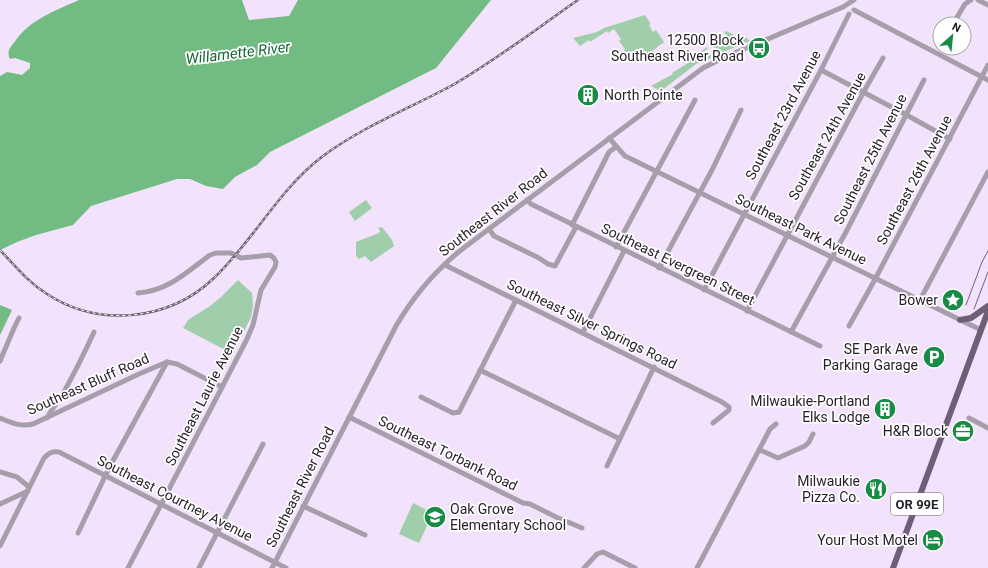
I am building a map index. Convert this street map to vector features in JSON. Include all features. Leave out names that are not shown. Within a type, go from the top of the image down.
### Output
[{"type":"main road","points":[[960,320],[971,318],[988,306]]},
{"type":"main road","name":"OR 99E","points":[[893,568],[988,311]]},
{"type":"main road","name":"Southeast Park Avenue","points":[[981,330],[988,334]]},
{"type":"street","points":[[958,16],[965,4],[971,0]]},
{"type":"street","points":[[978,0],[988,5]]},
{"type":"street","points":[[852,1],[854,10],[932,52]]},
{"type":"street","name":"Southeast River Road","points":[[272,568],[392,334],[406,310],[444,264],[609,138],[710,64],[843,7],[852,1]]},
{"type":"street","points":[[843,7],[849,14],[854,10]]},
{"type":"street","name":"Southeast 23rd Avenue","points":[[704,290],[849,14]]},
{"type":"street","points":[[940,56],[988,80]]},
{"type":"street","name":"Southeast 24th Avenue","points":[[747,311],[883,58]]},
{"type":"street","name":"Southeast 26th Avenue","points":[[849,326],[876,279],[988,65]]},
{"type":"street","points":[[820,70],[950,139]]},
{"type":"street","name":"Southeast 25th Avenue","points":[[791,332],[907,116],[924,80]]},
{"type":"street","points":[[616,247],[695,100]]},
{"type":"street","points":[[659,268],[700,193],[741,110]]},
{"type":"street","name":"Southeast Park Avenue","points":[[609,138],[625,156],[981,330]]},
{"type":"street","points":[[489,229],[494,236],[548,264],[555,266],[609,152],[616,146]]},
{"type":"street","points":[[920,300],[988,172]]},
{"type":"street","name":"Southeast Evergreen Street","points":[[527,200],[531,204],[616,247],[820,346]]},
{"type":"street","points":[[583,332],[624,250]]},
{"type":"street","name":"Southeast Laurie Avenue","points":[[128,568],[251,331],[262,290],[275,267],[276,262],[270,255],[241,258],[231,253],[216,253],[172,283],[138,293]]},
{"type":"street","name":"Southeast Silver Springs Road","points":[[444,264],[722,402],[729,407],[728,411],[714,423]]},
{"type":"street","points":[[422,397],[453,413],[459,412],[516,300]]},
{"type":"street","points":[[0,361],[19,318]]},
{"type":"street","points":[[47,418],[85,352],[94,332]]},
{"type":"street","points":[[78,533],[106,476],[167,362],[177,364],[222,387]]},
{"type":"street","name":"Southeast Bluff Road","points":[[0,418],[19,425],[26,426],[33,424],[167,362]]},
{"type":"street","points":[[607,466],[654,367]]},
{"type":"street","points":[[480,370],[620,439]]},
{"type":"street","name":"Southeast Torbank Road","points":[[349,418],[522,503],[530,504],[582,528]]},
{"type":"street","points":[[968,418],[988,428]]},
{"type":"street","points":[[697,568],[770,429],[776,424]]},
{"type":"street","points":[[760,450],[778,458],[805,446],[813,434]]},
{"type":"street","points":[[199,568],[263,444]]},
{"type":"street","name":"Southeast Courtney Avenue","points":[[28,489],[44,458],[53,451],[59,452],[286,568]]},
{"type":"street","points":[[0,472],[17,477],[28,489]]},
{"type":"street","points":[[0,504],[28,489]]},
{"type":"street","points":[[0,546],[28,489]]},
{"type":"street","points":[[303,506],[364,535]]},
{"type":"street","points":[[584,568],[596,554],[602,552],[635,568]]},
{"type":"shaded area","points":[[645,15],[651,24],[649,25],[653,32],[656,30],[664,42],[634,63],[632,63],[624,50],[625,49],[619,41],[621,39],[614,29],[608,33],[607,31],[590,42],[589,40],[580,46],[573,38],[597,32],[604,28]]},
{"type":"shaded area","points":[[726,31],[741,38],[744,36],[750,41],[721,53],[712,45],[714,42],[710,35],[718,40],[727,35],[724,33]]},
{"type":"shaded area","points":[[707,47],[708,49],[705,50],[706,55],[711,55],[711,58],[696,64],[661,91],[651,86],[673,74],[672,73],[688,63],[687,61]]},
{"type":"shaded area","points":[[366,200],[372,208],[355,221],[349,212]]},
{"type":"shaded area","points":[[382,227],[392,240],[394,246],[371,262],[365,256],[359,259],[356,256],[356,242],[379,233],[380,231],[378,228]]},
{"type":"shaded area","points":[[238,280],[252,293],[253,306],[251,317],[233,354],[183,328],[188,320],[220,298]]},
{"type":"shaded area","points":[[413,503],[433,513],[419,543],[399,534]]},
{"type":"water","name":"Willamette River","points":[[79,0],[242,0],[249,20],[289,16],[298,0],[491,0],[436,68],[270,152],[257,165],[235,177],[223,189],[206,186],[190,179],[177,179],[91,206],[73,225],[36,235],[0,250],[0,76],[7,72],[22,75],[30,68],[30,63],[15,58],[10,59],[9,56],[12,45],[22,33],[44,16]]},
{"type":"water","points":[[0,305],[12,310],[0,335]]},
{"type":"tram line","points":[[966,305],[982,262],[988,251]]},
{"type":"tram line","points":[[974,309],[988,272]]},
{"type":"railway","points":[[0,250],[22,274],[47,294],[67,305],[89,312],[111,315],[133,315],[155,311],[176,303],[196,292],[214,278],[242,248],[293,184],[307,169],[323,156],[369,127],[451,86],[499,55],[578,0]]},
{"type":"place","name":"12500 Block Southeast River Road","points":[[759,48]]},
{"type":"place","name":"North Pointe","points":[[588,95]]},
{"type":"place","name":"Bower","points":[[953,300]]},
{"type":"place","name":"SE Park Ave Parking Garage","points":[[934,357]]},
{"type":"place","name":"Milwaukie-Portland Elks Lodge","points":[[885,409]]},
{"type":"place","name":"H&R Block","points":[[963,431]]},
{"type":"place","name":"Milwaukie Pizza Co.","points":[[876,489]]},
{"type":"place","name":"Oak Grove Elementary School","points":[[435,517]]},
{"type":"place","name":"Your Host Motel","points":[[933,540]]}]
